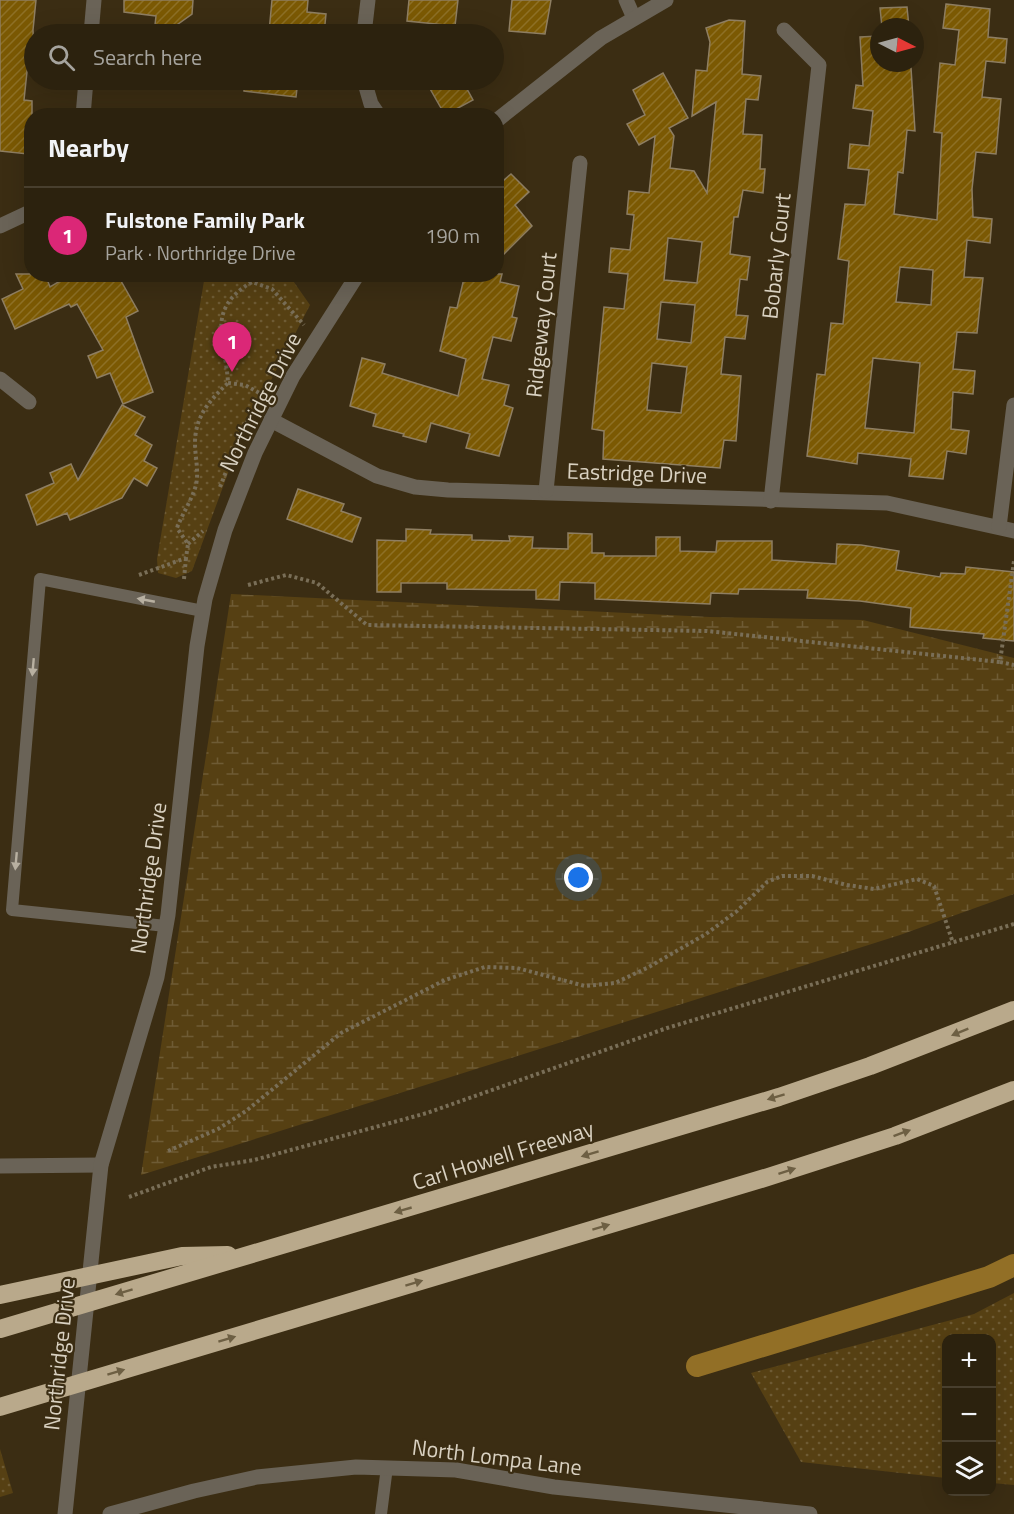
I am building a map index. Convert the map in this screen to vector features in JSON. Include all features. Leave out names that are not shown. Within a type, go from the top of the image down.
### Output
[{"type":"highway","name":"Carl Howell Freeway","points":[[0,1329],[798,1090],[919,1048],[1014,1010]]},
{"type":"highway","points":[[0,1407],[768,1177],[895,1136],[1014,1089]]},
{"type":"highway","points":[[1,1295],[182,1256],[253,1254]]},
{"type":"street","points":[[92,24],[94,0]]},
{"type":"street","points":[[365,24],[368,0]]},
{"type":"street","points":[[626,0],[634,18]]},
{"type":"street","points":[[504,115],[601,38],[666,0]]},
{"type":"street","name":"Bobarly Court","points":[[771,501],[819,65],[784,30]]},
{"type":"street","points":[[84,108],[85,90]]},
{"type":"street","points":[[367,90],[374,108]]},
{"type":"street","name":"Ridgeway Court","points":[[546,492],[580,163]]},
{"type":"street","points":[[0,226],[24,215]]},
{"type":"street","name":"Northridge Drive","points":[[65,1514],[101,1165],[157,977],[166,926],[203,611],[225,530],[255,453],[315,340],[353,282]]},
{"type":"street","points":[[0,378],[29,402]]},
{"type":"street","points":[[1006,529],[1014,405]]},
{"type":"street","name":"Eastridge Drive","points":[[271,420],[377,476],[414,487],[771,501],[887,503],[1006,529]]},
{"type":"street","points":[[0,1166],[101,1165]]},
{"type":"street","name":"North Lompa Lane","points":[[110,1514],[194,1491],[266,1475],[320,1469],[387,1467],[456,1470],[554,1487],[810,1514]]},
{"type":"lane","points":[[166,926],[12,910],[40,579],[203,611]]},
{"type":"lane","points":[[381,1514],[387,1467]]},
{"type":"path","points":[[228,383],[220,323],[232,293],[252,282],[272,289],[315,340]]},
{"type":"path","points":[[217,494],[232,455],[261,394],[245,385],[228,383]]},
{"type":"path","points":[[184,579],[188,544],[177,528],[196,486],[195,442],[199,419],[208,402],[228,383]]},
{"type":"path","points":[[188,544],[202,534],[206,524]]},
{"type":"path","points":[[139,575],[186,558]]},
{"type":"path","points":[[1000,662],[1014,561]]},
{"type":"path","points":[[248,585],[286,575],[317,583],[367,625],[706,631],[1014,665]]},
{"type":"path","points":[[168,1150],[218,1129],[246,1111],[341,1033],[445,980],[485,967],[517,968],[585,986],[615,983],[649,967],[706,934],[737,911],[767,882],[782,876],[812,876],[874,889],[917,879],[934,886],[953,943]]},
{"type":"path","points":[[129,1197],[211,1167],[255,1160],[427,1113],[667,1028],[1014,924]]},
{"type":"green space","points":[[204,282],[294,282],[310,305],[241,438],[192,571],[176,578],[158,573],[157,559]]},
{"type":"green space","points":[[231,594],[710,617],[863,620],[1014,658],[1014,894],[900,935],[141,1175]]},
{"type":"green space","points":[[1014,1293],[1014,1485],[996,1483],[996,1334],[942,1334],[942,1478],[801,1462],[751,1373],[974,1314]]},
{"type":"green space","points":[[0,1449],[13,1493],[0,1497]]},
{"type":"building","points":[[0,0],[36,0],[34,24],[24,24],[24,100],[32,101],[32,108],[24,108],[24,154],[0,151]]},
{"type":"building","points":[[124,0],[193,0],[192,14],[178,24],[155,24],[156,16],[124,12]]},
{"type":"building","points":[[272,0],[308,0],[307,12],[326,14],[325,24],[270,24]]},
{"type":"building","points":[[409,0],[458,0],[455,24],[407,21]]},
{"type":"building","points":[[512,0],[551,0],[545,34],[509,31]]},
{"type":"building","points":[[946,4],[990,9],[988,37],[1007,39],[1005,63],[986,61],[982,97],[1001,99],[996,154],[976,152],[972,189],[973,217],[992,219],[990,243],[967,240],[964,277],[983,278],[977,333],[957,332],[953,369],[975,371],[973,394],[953,392],[951,429],[969,431],[966,454],[947,451],[943,479],[909,476],[911,459],[858,453],[857,464],[807,456],[817,374],[825,375],[831,323],[843,324],[849,261],[838,259],[845,204],[865,205],[869,170],[848,168],[850,144],[869,146],[873,111],[853,108],[856,85],[863,86],[860,37],[870,36],[870,72],[911,72],[915,131],[907,130],[903,173],[898,172],[894,214],[937,220],[942,133],[934,132],[940,63],[955,65],[959,30],[943,28]],"holes":[[[900,267],[933,270],[931,305],[896,302]],[[873,358],[920,363],[914,433],[865,428]]]},
{"type":"building","points":[[907,7],[908,18],[881,18],[880,8]]},
{"type":"building","points":[[729,20],[745,21],[742,74],[761,76],[758,100],[746,99],[743,134],[762,135],[760,169],[765,169],[763,193],[743,190],[738,217],[734,217],[730,254],[750,257],[747,280],[740,279],[736,315],[748,316],[745,339],[725,337],[721,374],[741,376],[736,441],[724,440],[720,468],[603,459],[604,431],[592,429],[604,307],[624,309],[628,274],[609,272],[611,248],[630,250],[634,215],[627,214],[629,191],[649,193],[655,136],[639,145],[627,124],[645,115],[633,90],[663,73],[688,118],[669,128],[674,136],[670,168],[694,171],[707,193],[716,102],[692,116],[696,70],[707,71],[710,42],[706,28]],"holes":[[[668,238],[702,242],[697,283],[664,280]],[[661,302],[695,305],[691,343],[657,339]],[[652,363],[687,367],[681,413],[647,410]]]},
{"type":"building","points":[[244,90],[297,90],[296,97]]},
{"type":"building","points":[[431,90],[468,90],[473,100],[458,108],[441,108]]},
{"type":"building","points":[[511,174],[529,192],[515,205],[532,226],[504,254],[504,180]]},
{"type":"building","points":[[16,274],[24,274],[24,282],[48,282],[50,287],[58,282],[122,282],[138,311],[126,317],[153,392],[123,404],[110,373],[97,378],[88,356],[103,350],[77,304],[71,307],[69,304],[15,329],[2,299],[23,289]]},
{"type":"building","points":[[463,282],[500,282],[519,286],[512,317],[517,318],[511,341],[493,337],[482,379],[509,385],[504,405],[513,408],[499,456],[466,448],[470,434],[431,423],[426,442],[373,426],[376,414],[350,406],[362,358],[385,364],[382,373],[458,396],[466,359],[440,351],[450,307],[457,308]]},
{"type":"building","points":[[122,405],[145,417],[135,435],[152,445],[144,461],[157,468],[147,486],[134,478],[122,498],[70,520],[67,513],[37,525],[26,495],[54,483],[50,473],[71,464],[78,480]]},
{"type":"building","points":[[298,489],[344,504],[341,511],[361,518],[352,542],[287,519]]},
{"type":"building","points":[[406,529],[431,530],[430,534],[472,535],[472,540],[510,541],[509,536],[533,537],[532,548],[568,549],[568,533],[592,534],[592,553],[604,553],[604,556],[656,556],[656,537],[680,537],[680,551],[716,552],[717,541],[772,541],[772,560],[836,564],[837,544],[861,545],[899,551],[896,570],[940,577],[941,573],[965,574],[966,567],[1014,572],[1014,641],[983,638],[984,634],[910,627],[911,608],[860,601],[807,598],[808,590],[739,589],[738,594],[711,593],[710,604],[595,599],[595,583],[560,582],[559,600],[536,599],[536,590],[447,589],[447,583],[401,583],[401,592],[377,592],[377,540],[406,541]]},
{"type":"waterway","points":[[697,1366],[989,1277],[1014,1265]]},
{"type":"place","name":"Fulstone Family Park","points":[[232,372]]}]
